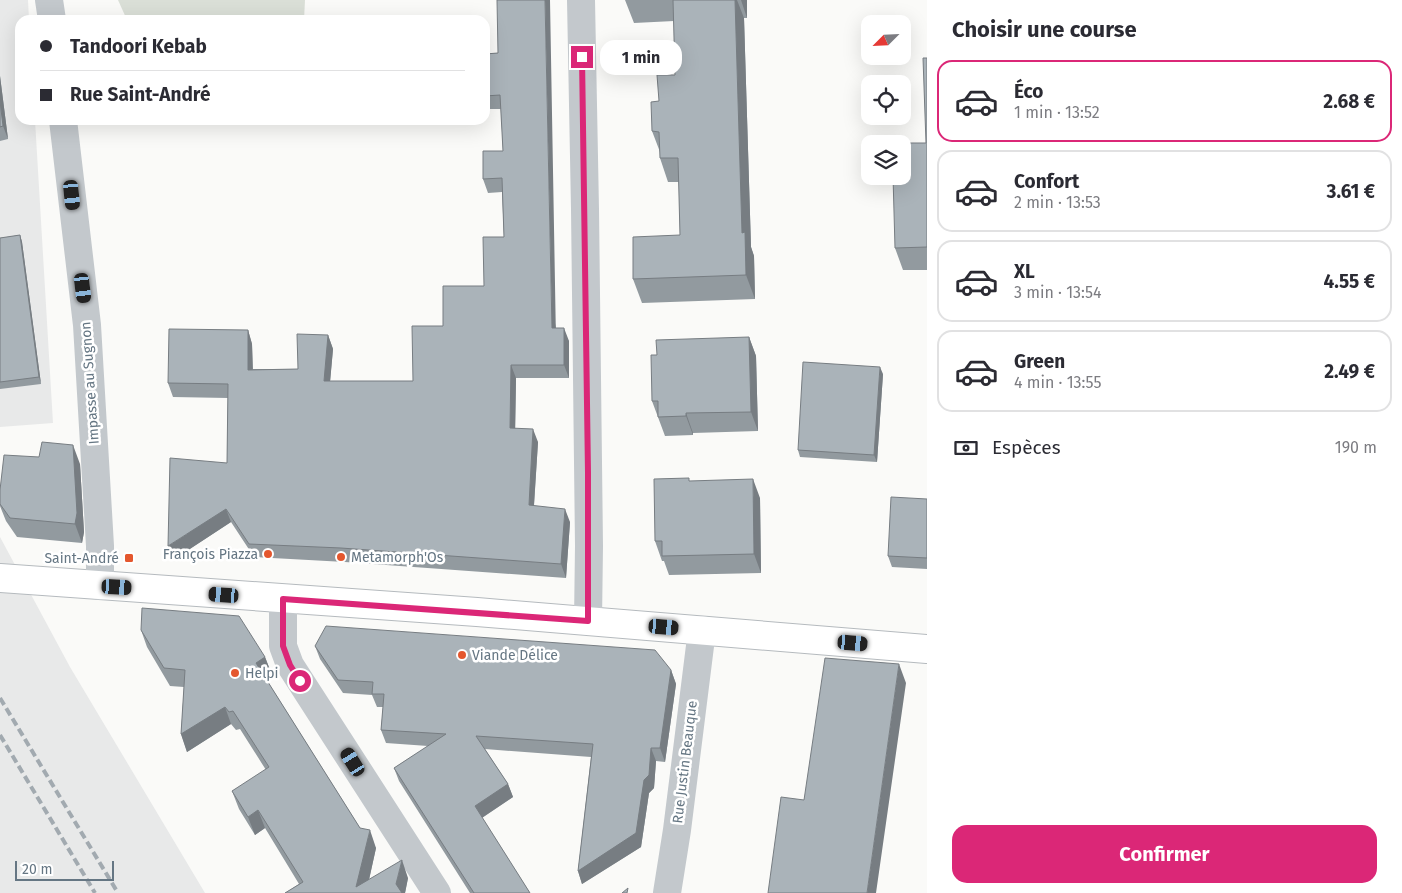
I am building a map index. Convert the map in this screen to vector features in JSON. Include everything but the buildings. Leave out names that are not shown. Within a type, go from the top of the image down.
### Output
[{"type":"main road","points":[[0,578],[927,648]]},
{"type":"street","points":[[50,0],[52,15]]},
{"type":"street","points":[[581,0],[585,209],[588,621]]},
{"type":"street","name":"Impasse au Sugnon","points":[[64,125],[87,325],[100,546],[100,586]]},
{"type":"street","points":[[283,599],[283,646],[290,665],[437,893]]},
{"type":"street","name":"Rue Justin Beauque","points":[[667,893],[677,830],[702,630]]},
{"type":"shaded area","points":[[0,0],[28,0],[29,15],[15,15],[15,125],[35,125],[53,423],[0,427]]},
{"type":"shaded area","points":[[118,0],[305,0],[304,15],[125,15]]},
{"type":"shaded area","points":[[0,537],[70,667],[205,893],[0,893]]},
{"type":"railway","points":[[0,698],[118,893]]},
{"type":"railway","points":[[0,735],[95,893]]},
{"type":"place","name":"François Piazza","points":[[268,554]]},
{"type":"place","name":"Metamorph'Os","points":[[341,557]]},
{"type":"place","name":"Saint-André","points":[[129,558]]},
{"type":"place","name":"Viande Délice","points":[[462,655]]},
{"type":"place","name":"Helpi","points":[[235,673]]},
{"type":"route","points":[[300,681],[290,665],[283,646],[283,599],[588,621],[588,472],[582,57]]}]
